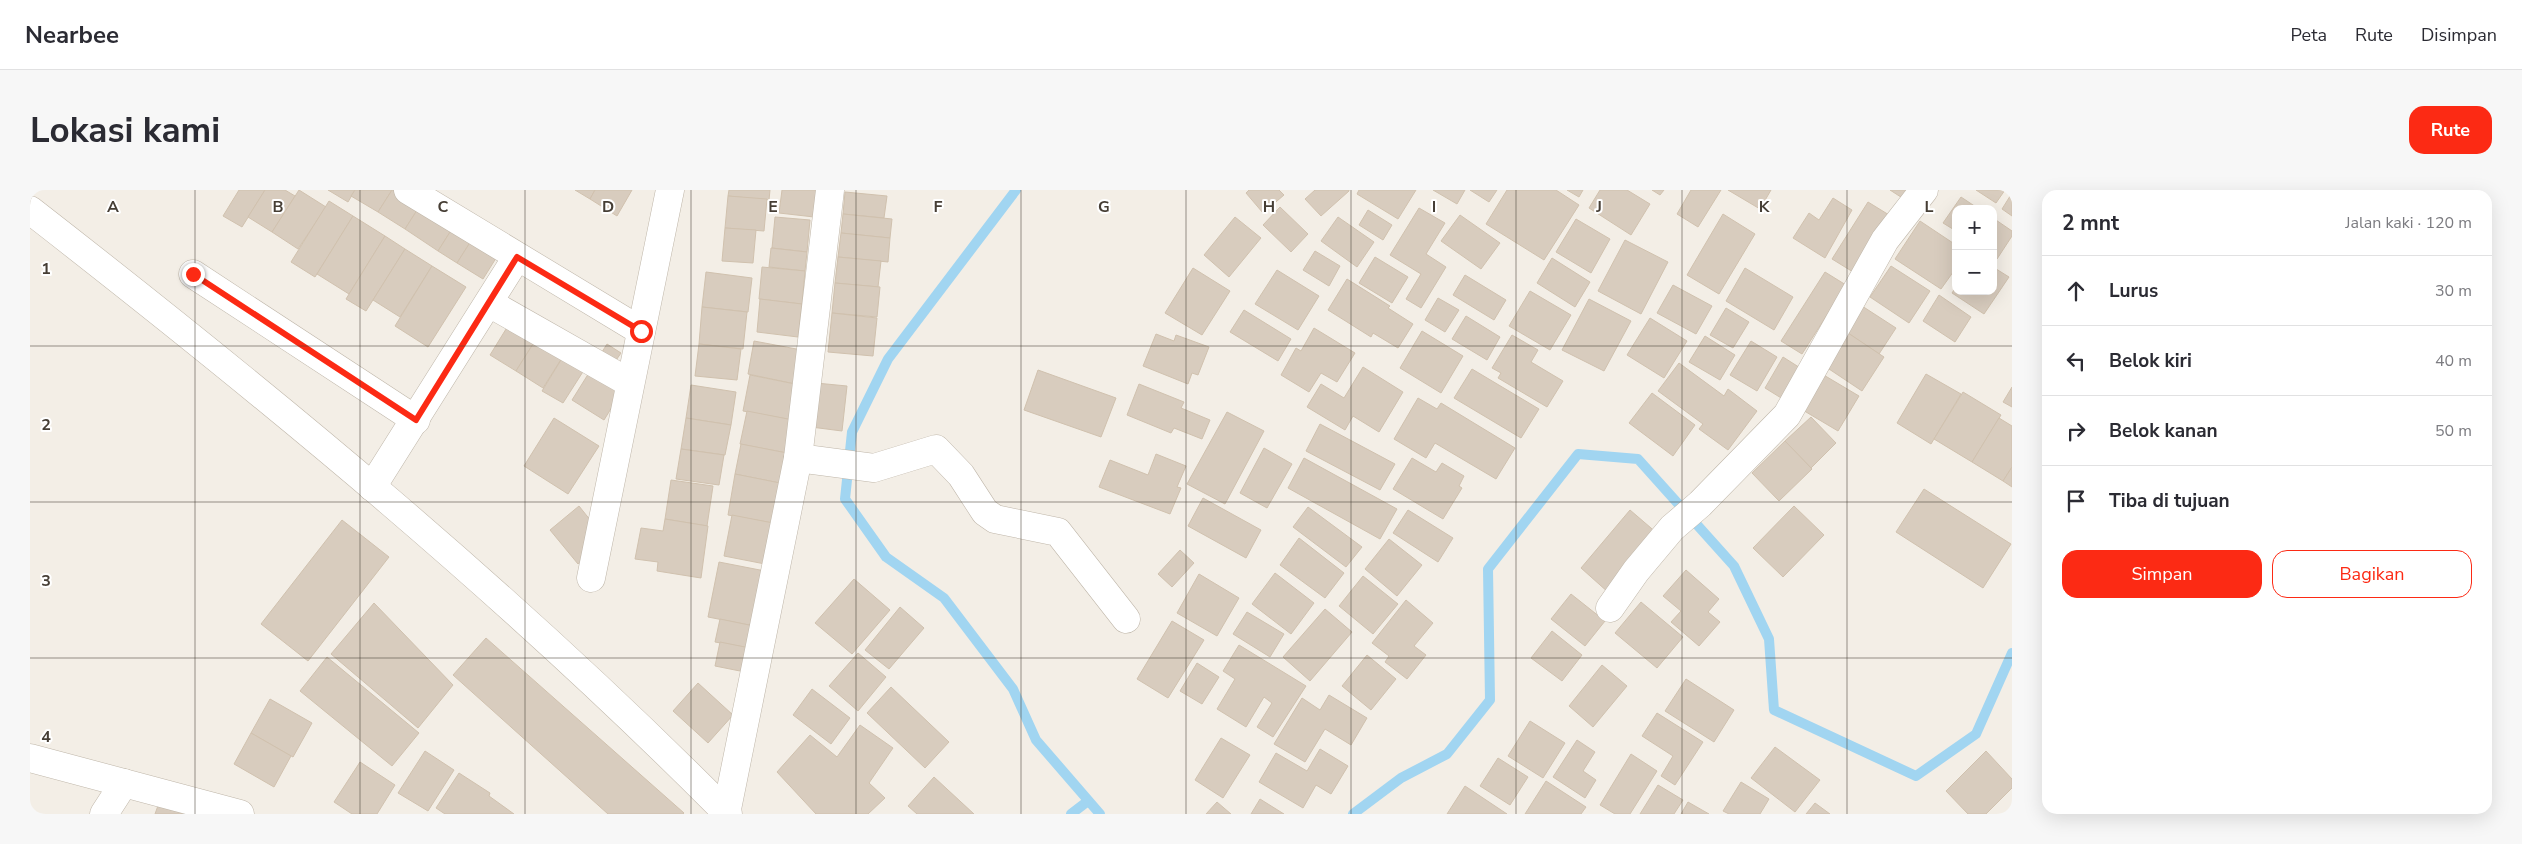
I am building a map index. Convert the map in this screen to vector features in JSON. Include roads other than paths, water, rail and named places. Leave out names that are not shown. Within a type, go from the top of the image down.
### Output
[{"type":"street","points":[[408,190],[641,331]]},
{"type":"street","points":[[591,578],[670,190]]},
{"type":"street","points":[[727,814],[811,460],[830,190]]},
{"type":"street","points":[[1610,608],[1636,571],[1672,528],[1700,504],[1787,415],[1886,240],[1924,190]]},
{"type":"street","points":[[30,210],[155,308],[428,534],[617,705],[727,814]]},
{"type":"street","points":[[372,487],[517,257]]},
{"type":"street","points":[[193,274],[416,420]]},
{"type":"street","points":[[488,303],[630,383]]},
{"type":"street","points":[[811,460],[874,468],[936,449],[961,475],[985,512],[995,520],[1058,532],[1126,619]]},
{"type":"street","points":[[30,758],[240,814]]},
{"type":"street","points":[[104,814],[124,783]]},
{"type":"waterway","points":[[1016,190],[888,359],[852,432],[845,499],[886,557],[944,598],[1013,689],[1036,740],[1100,814]]},
{"type":"waterway","points":[[1353,814],[1401,778],[1447,754],[1490,700],[1488,569],[1578,454],[1638,459],[1734,566],[1769,639],[1774,710],[1916,776],[1976,734],[2012,653]]},
{"type":"waterway","points":[[1071,814],[1088,801]]}]
